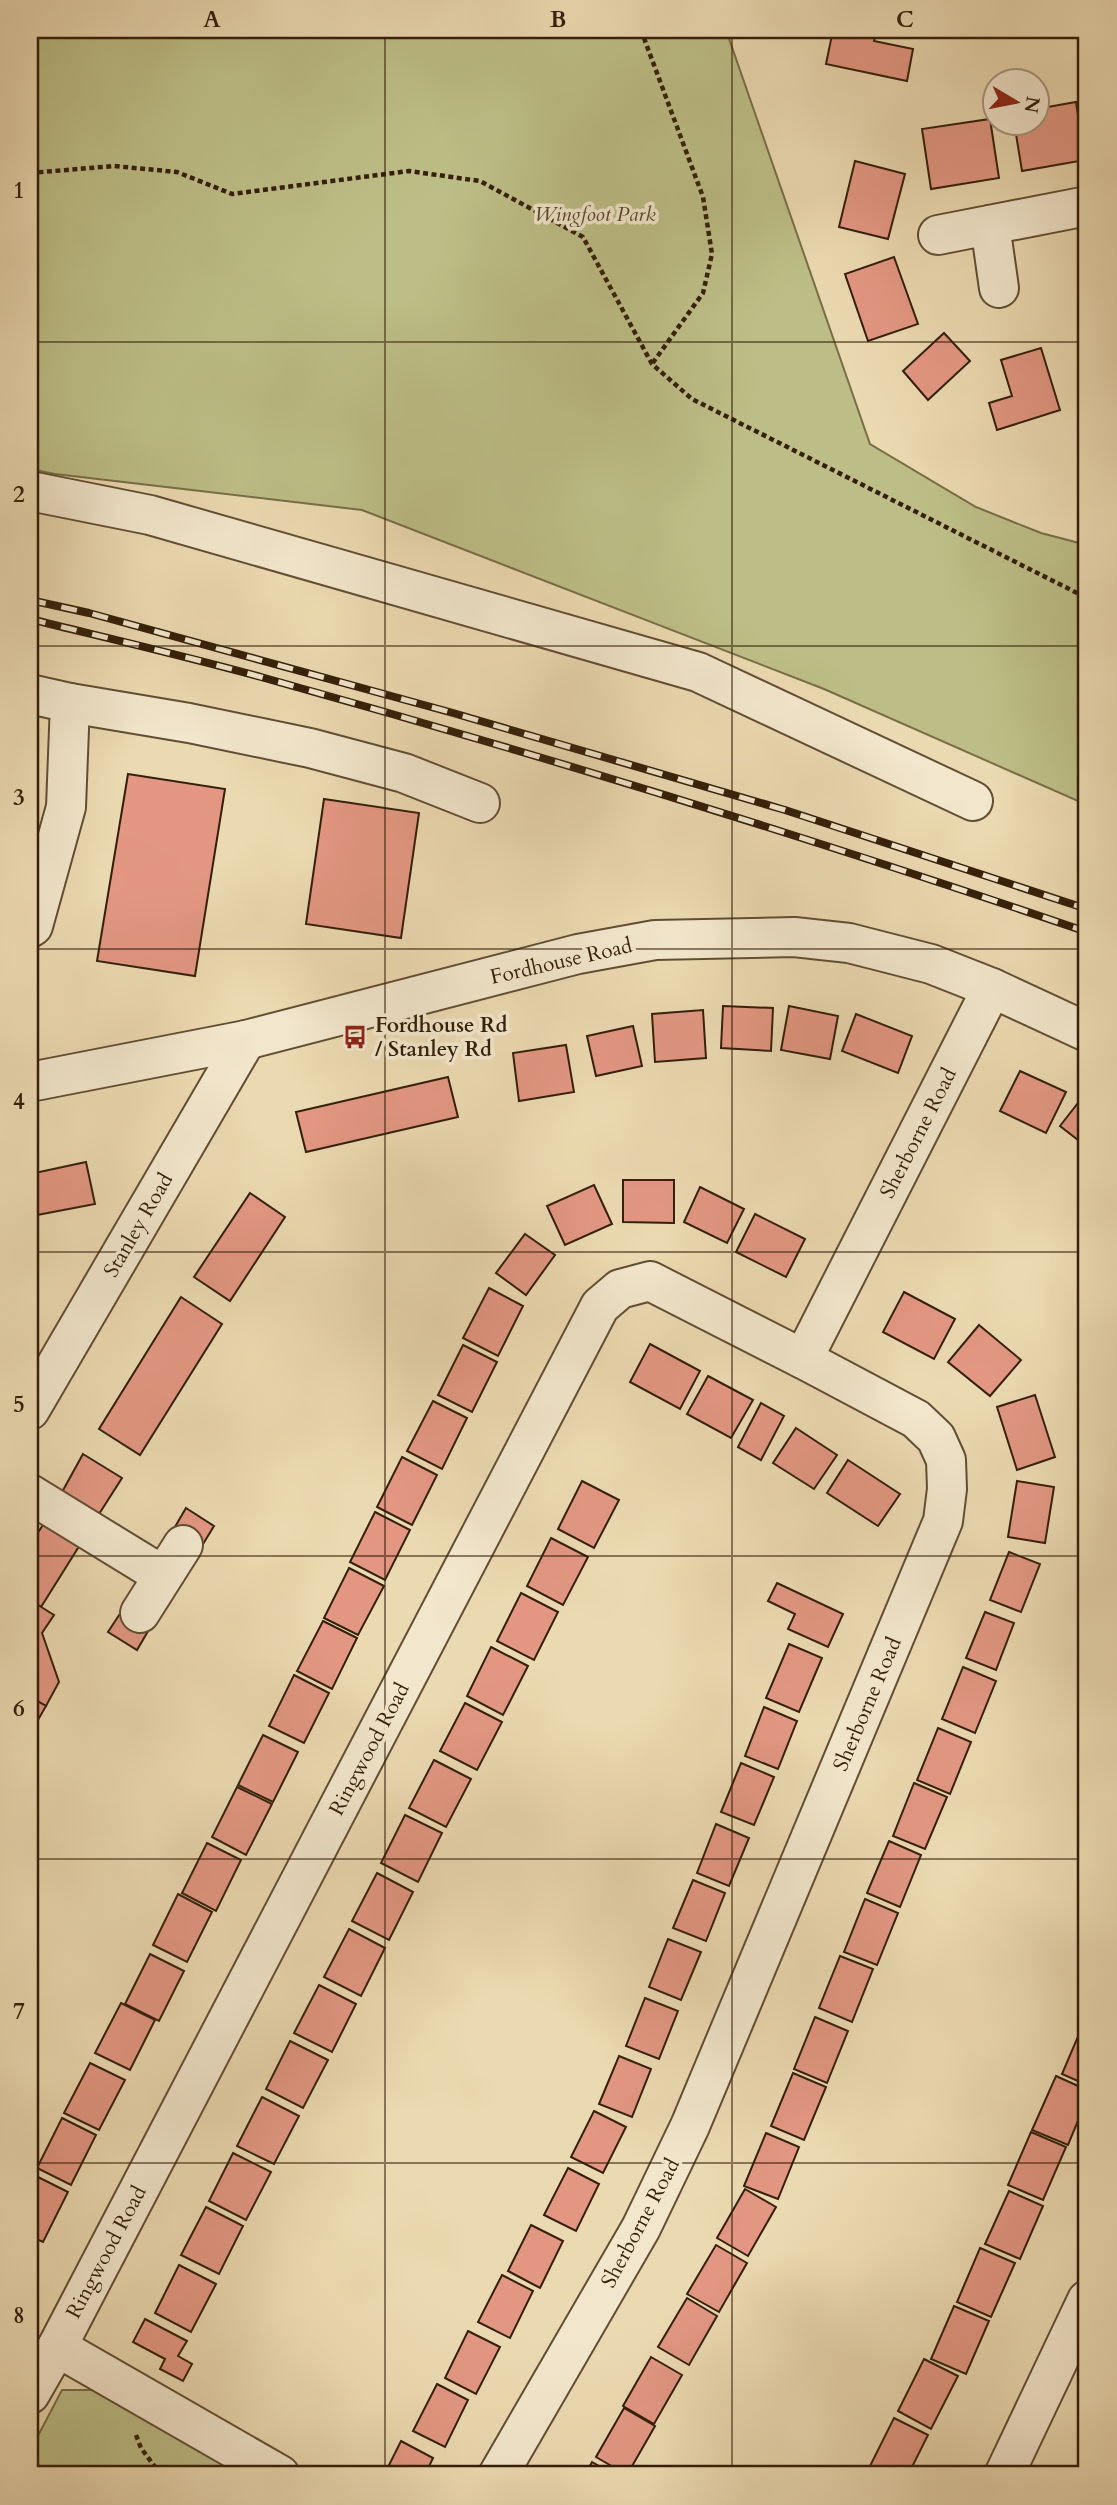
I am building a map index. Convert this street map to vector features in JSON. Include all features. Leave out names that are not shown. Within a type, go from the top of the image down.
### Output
[{"type":"street","points":[[938,235],[1087,206]]},
{"type":"street","points":[[990,225],[999,288]]},
{"type":"street","points":[[30,491],[150,515],[698,672],[973,801]]},
{"type":"street","points":[[30,694],[310,748],[404,772],[480,803]]},
{"type":"street","points":[[30,928],[33,926],[66,807],[71,703]]},
{"type":"street","name":"Fordhouse Road","points":[[30,1082],[246,1040],[578,954],[655,940],[794,937],[849,943],[931,964],[992,988],[1087,1032]]},
{"type":"street","name":"Sherborne Road","points":[[498,2475],[641,2228],[690,2126],[943,1521],[947,1489],[946,1460],[936,1438],[916,1419],[803,1359],[992,988]]},
{"type":"street","name":"Stanley Road","points":[[30,1410],[246,1040]]},
{"type":"street","name":"Ringwood Road","points":[[30,2394],[57,2347],[600,1306],[620,1289],[650,1281],[803,1359]]},
{"type":"street","points":[[30,1494],[172,1560],[140,1613]]},
{"type":"street","points":[[1004,2475],[1087,2300]]},
{"type":"street","points":[[57,2347],[280,2475]]},
{"type":"path","points":[[641,30],[703,197],[712,254],[703,293],[652,364]]},
{"type":"path","points":[[30,173],[114,166],[177,172],[232,194],[409,171],[480,181],[583,237],[652,364],[692,399],[1087,598]]},
{"type":"green space","name":"Wingfoot Park","points":[[30,30],[726,30],[870,444],[976,507],[1041,533],[1087,545],[1087,805],[824,689],[362,510],[30,469]]},
{"type":"green space","points":[[62,2390],[99,2390],[244,2475],[30,2475],[30,2451]]},
{"type":"building","points":[[833,30],[877,30],[874,41],[913,49],[907,81],[826,64]]},
{"type":"building","points":[[1076,102],[1085,160],[1022,171],[1016,136],[1050,136],[1050,107]]},
{"type":"building","points":[[981,120],[981,136],[993,136],[999,178],[931,189],[922,129]]},
{"type":"building","points":[[855,161],[905,174],[888,239],[839,227]]},
{"type":"building","points":[[894,257],[918,324],[868,341],[845,274]]},
{"type":"building","points":[[944,333],[970,361],[928,400],[903,371]]},
{"type":"building","points":[[1041,348],[1060,410],[997,430],[989,403],[1012,396],[1001,360]]},
{"type":"building","points":[[128,774],[225,789],[195,976],[97,961]]},
{"type":"building","points":[[324,799],[419,813],[401,938],[306,924]]},
{"type":"building","points":[[723,1006],[773,1008],[771,1051],[721,1048]]},
{"type":"building","points":[[789,1006],[838,1016],[830,1059],[781,1050]]},
{"type":"building","points":[[703,1010],[706,1058],[655,1062],[652,1014]]},
{"type":"building","points":[[856,1014],[912,1036],[898,1073],[842,1051]]},
{"type":"building","points":[[633,1026],[642,1066],[596,1076],[587,1036]]},
{"type":"building","points":[[566,1045],[574,1092],[519,1101],[513,1053]]},
{"type":"building","points":[[1020,1071],[1066,1092],[1046,1133],[1000,1111]]},
{"type":"building","points":[[448,1077],[458,1117],[306,1152],[296,1112]]},
{"type":"building","points":[[1085,1094],[1087,1096],[1087,1147],[1060,1126]]},
{"type":"building","points":[[86,1162],[95,1204],[37,1215],[30,1174]]},
{"type":"building","points":[[623,1180],[674,1180],[674,1223],[623,1222]]},
{"type":"building","points":[[594,1185],[612,1224],[565,1245],[547,1206]]},
{"type":"building","points":[[700,1187],[744,1209],[727,1243],[684,1222]]},
{"type":"building","points":[[250,1193],[285,1217],[230,1301],[194,1277]]},
{"type":"building","points":[[755,1214],[805,1239],[786,1277],[736,1252]]},
{"type":"building","points":[[525,1234],[555,1255],[526,1295],[496,1273]]},
{"type":"building","points":[[489,1288],[523,1306],[498,1356],[463,1338]]},
{"type":"building","points":[[904,1292],[955,1319],[934,1359],[883,1332]]},
{"type":"building","points":[[181,1297],[222,1324],[140,1455],[99,1429]]},
{"type":"building","points":[[979,1325],[1021,1360],[990,1396],[948,1362]]},
{"type":"building","points":[[650,1344],[700,1371],[680,1409],[630,1382]]},
{"type":"building","points":[[463,1345],[497,1362],[472,1412],[438,1395]]},
{"type":"building","points":[[708,1376],[753,1400],[731,1438],[687,1414]]},
{"type":"building","points":[[1035,1395],[1055,1457],[1017,1470],[997,1407]]},
{"type":"building","points":[[433,1401],[467,1418],[442,1469],[407,1451]]},
{"type":"building","points":[[761,1403],[784,1416],[761,1460],[738,1447]]},
{"type":"building","points":[[796,1428],[837,1455],[814,1489],[773,1463]]},
{"type":"building","points":[[83,1454],[122,1478],[92,1525],[56,1503]]},
{"type":"building","points":[[402,1457],[437,1475],[412,1525],[377,1507]]},
{"type":"building","points":[[848,1460],[900,1494],[878,1526],[827,1493]]},
{"type":"building","points":[[582,1481],[619,1500],[594,1548],[558,1529]]},
{"type":"building","points":[[1017,1481],[1054,1487],[1045,1543],[1008,1537]]},
{"type":"building","points":[[186,1508],[214,1526],[200,1549],[172,1532]]},
{"type":"building","points":[[375,1512],[410,1530],[385,1580],[350,1562]]},
{"type":"building","points":[[48,1517],[83,1540],[41,1607],[30,1600],[30,1545]]},
{"type":"building","points":[[551,1538],[588,1557],[563,1605],[527,1586]]},
{"type":"building","points":[[1009,1552],[1040,1564],[1021,1612],[990,1600]]},
{"type":"building","points":[[349,1568],[384,1586],[358,1635],[324,1618]]},
{"type":"building","points":[[777,1583],[843,1614],[828,1647],[788,1629],[795,1614],[768,1601]]},
{"type":"building","points":[[521,1593],[558,1612],[534,1660],[497,1641]]},
{"type":"building","points":[[30,1600],[54,1615],[42,1633],[59,1682],[46,1706],[30,1697]]},
{"type":"building","points":[[123,1609],[151,1626],[137,1650],[108,1632]]},
{"type":"building","points":[[985,1612],[1014,1623],[996,1670],[966,1658]]},
{"type":"building","points":[[323,1621],[357,1638],[332,1689],[297,1671]]},
{"type":"building","points":[[789,1644],[822,1658],[799,1712],[766,1698]]},
{"type":"building","points":[[491,1647],[528,1666],[503,1715],[467,1696]]},
{"type":"building","points":[[963,1667],[996,1681],[975,1733],[942,1719]]},
{"type":"building","points":[[294,1675],[329,1693],[304,1743],[269,1726]]},
{"type":"building","points":[[30,1697],[46,1706],[30,1734]]},
{"type":"building","points":[[465,1703],[502,1722],[477,1770],[440,1751]]},
{"type":"building","points":[[764,1707],[797,1721],[778,1769],[745,1756]]},
{"type":"building","points":[[938,1728],[971,1742],[950,1794],[917,1780]]},
{"type":"building","points":[[263,1735],[298,1752],[273,1802],[238,1785]]},
{"type":"building","points":[[434,1760],[471,1779],[446,1827],[409,1808]]},
{"type":"building","points":[[741,1763],[774,1777],[754,1825],[721,1812]]},
{"type":"building","points":[[914,1783],[947,1797],[925,1849],[893,1836]]},
{"type":"building","points":[[237,1787],[272,1804],[246,1855],[212,1837]]},
{"type":"building","points":[[405,1815],[442,1833],[418,1882],[381,1863]]},
{"type":"building","points":[[716,1824],[749,1838],[729,1886],[697,1873]]},
{"type":"building","points":[[889,1841],[921,1855],[900,1907],[867,1893]]},
{"type":"building","points":[[207,1843],[241,1860],[216,1911],[182,1893]]},
{"type":"building","points":[[377,1873],[413,1892],[389,1940],[352,1921]]},
{"type":"building","points":[[693,1880],[725,1893],[706,1941],[673,1928]]},
{"type":"building","points":[[178,1894],[212,1912],[187,1962],[153,1945]]},
{"type":"building","points":[[865,1899],[898,1913],[877,1965],[844,1952]]},
{"type":"building","points":[[349,1929],[385,1948],[361,1996],[324,1977]]},
{"type":"building","points":[[668,1939],[701,1952],[681,2000],[649,1987]]},
{"type":"building","points":[[150,1954],[184,1971],[159,2021],[125,2004]]},
{"type":"building","points":[[840,1956],[873,1969],[852,2022],[819,2008]]},
{"type":"building","points":[[319,1985],[356,2004],[332,2052],[294,2033]]},
{"type":"building","points":[[645,1998],[678,2011],[659,2059],[626,2046]]},
{"type":"building","points":[[121,2003],[155,2020],[130,2070],[95,2053]]},
{"type":"building","points":[[815,2017],[848,2031],[827,2083],[794,2069]]},
{"type":"building","points":[[1085,2020],[1087,2021],[1087,2085],[1062,2074]]},
{"type":"building","points":[[290,2041],[328,2060],[303,2108],[266,2089]]},
{"type":"building","points":[[619,2056],[651,2069],[632,2117],[599,2104]]},
{"type":"building","points":[[90,2063],[125,2080],[99,2130],[64,2113]]},
{"type":"building","points":[[793,2073],[826,2087],[804,2140],[771,2126]]},
{"type":"building","points":[[1056,2076],[1087,2090],[1087,2099],[1068,2145],[1032,2130]]},
{"type":"building","points":[[262,2097],[299,2116],[274,2164],[237,2146]]},
{"type":"building","points":[[594,2111],[626,2127],[603,2173],[571,2157]]},
{"type":"building","points":[[62,2118],[96,2135],[71,2185],[37,2168]]},
{"type":"building","points":[[1031,2132],[1066,2147],[1043,2200],[1008,2185]]},
{"type":"building","points":[[766,2133],[799,2147],[778,2199],[744,2186]]},
{"type":"building","points":[[233,2153],[271,2172],[246,2220],[209,2201]]},
{"type":"building","points":[[568,2168],[599,2184],[576,2231],[544,2215]]},
{"type":"building","points":[[34,2175],[68,2192],[43,2242],[30,2236],[30,2183]]},
{"type":"building","points":[[745,2189],[776,2207],[748,2256],[717,2238]]},
{"type":"building","points":[[1009,2191],[1043,2206],[1020,2259],[985,2244]]},
{"type":"building","points":[[206,2207],[243,2226],[219,2274],[181,2255]]},
{"type":"building","points":[[531,2225],[563,2241],[540,2288],[508,2271]]},
{"type":"building","points":[[716,2245],[747,2263],[719,2312],[687,2294]]},
{"type":"building","points":[[980,2248],[1015,2263],[991,2317],[957,2302]]},
{"type":"building","points":[[179,2265],[216,2284],[191,2332],[155,2313]]},
{"type":"building","points":[[502,2275],[533,2291],[510,2338],[478,2322]]},
{"type":"building","points":[[687,2298],[717,2316],[689,2365],[658,2347]]},
{"type":"building","points":[[954,2306],[989,2321],[966,2374],[931,2359]]},
{"type":"building","points":[[145,2319],[187,2341],[178,2356],[192,2364],[183,2381],[160,2369],[165,2359],[133,2342]]},
{"type":"building","points":[[468,2331],[500,2347],[476,2394],[445,2378]]},
{"type":"building","points":[[651,2357],[682,2375],[654,2424],[623,2406]]},
{"type":"building","points":[[924,2359],[958,2376],[931,2429],[898,2411]]},
{"type":"building","points":[[437,2384],[468,2400],[445,2447],[413,2431]]},
{"type":"building","points":[[624,2408],[655,2426],[627,2475],[596,2457]]},
{"type":"building","points":[[894,2418],[928,2435],[908,2475],[878,2475],[868,2470]]},
{"type":"building","points":[[401,2441],[433,2458],[425,2475],[384,2475]]},
{"type":"building","points":[[592,2462],[615,2475],[585,2475]]},
{"type":"railway","points":[[30,600],[89,613],[453,713],[785,810],[1087,909]]},
{"type":"railway","points":[[30,619],[232,669],[469,736],[676,798],[1087,932]]},
{"type":"place","name":"Fordhouse Rd / Stanley Rd","points":[[355,1037]]}]
